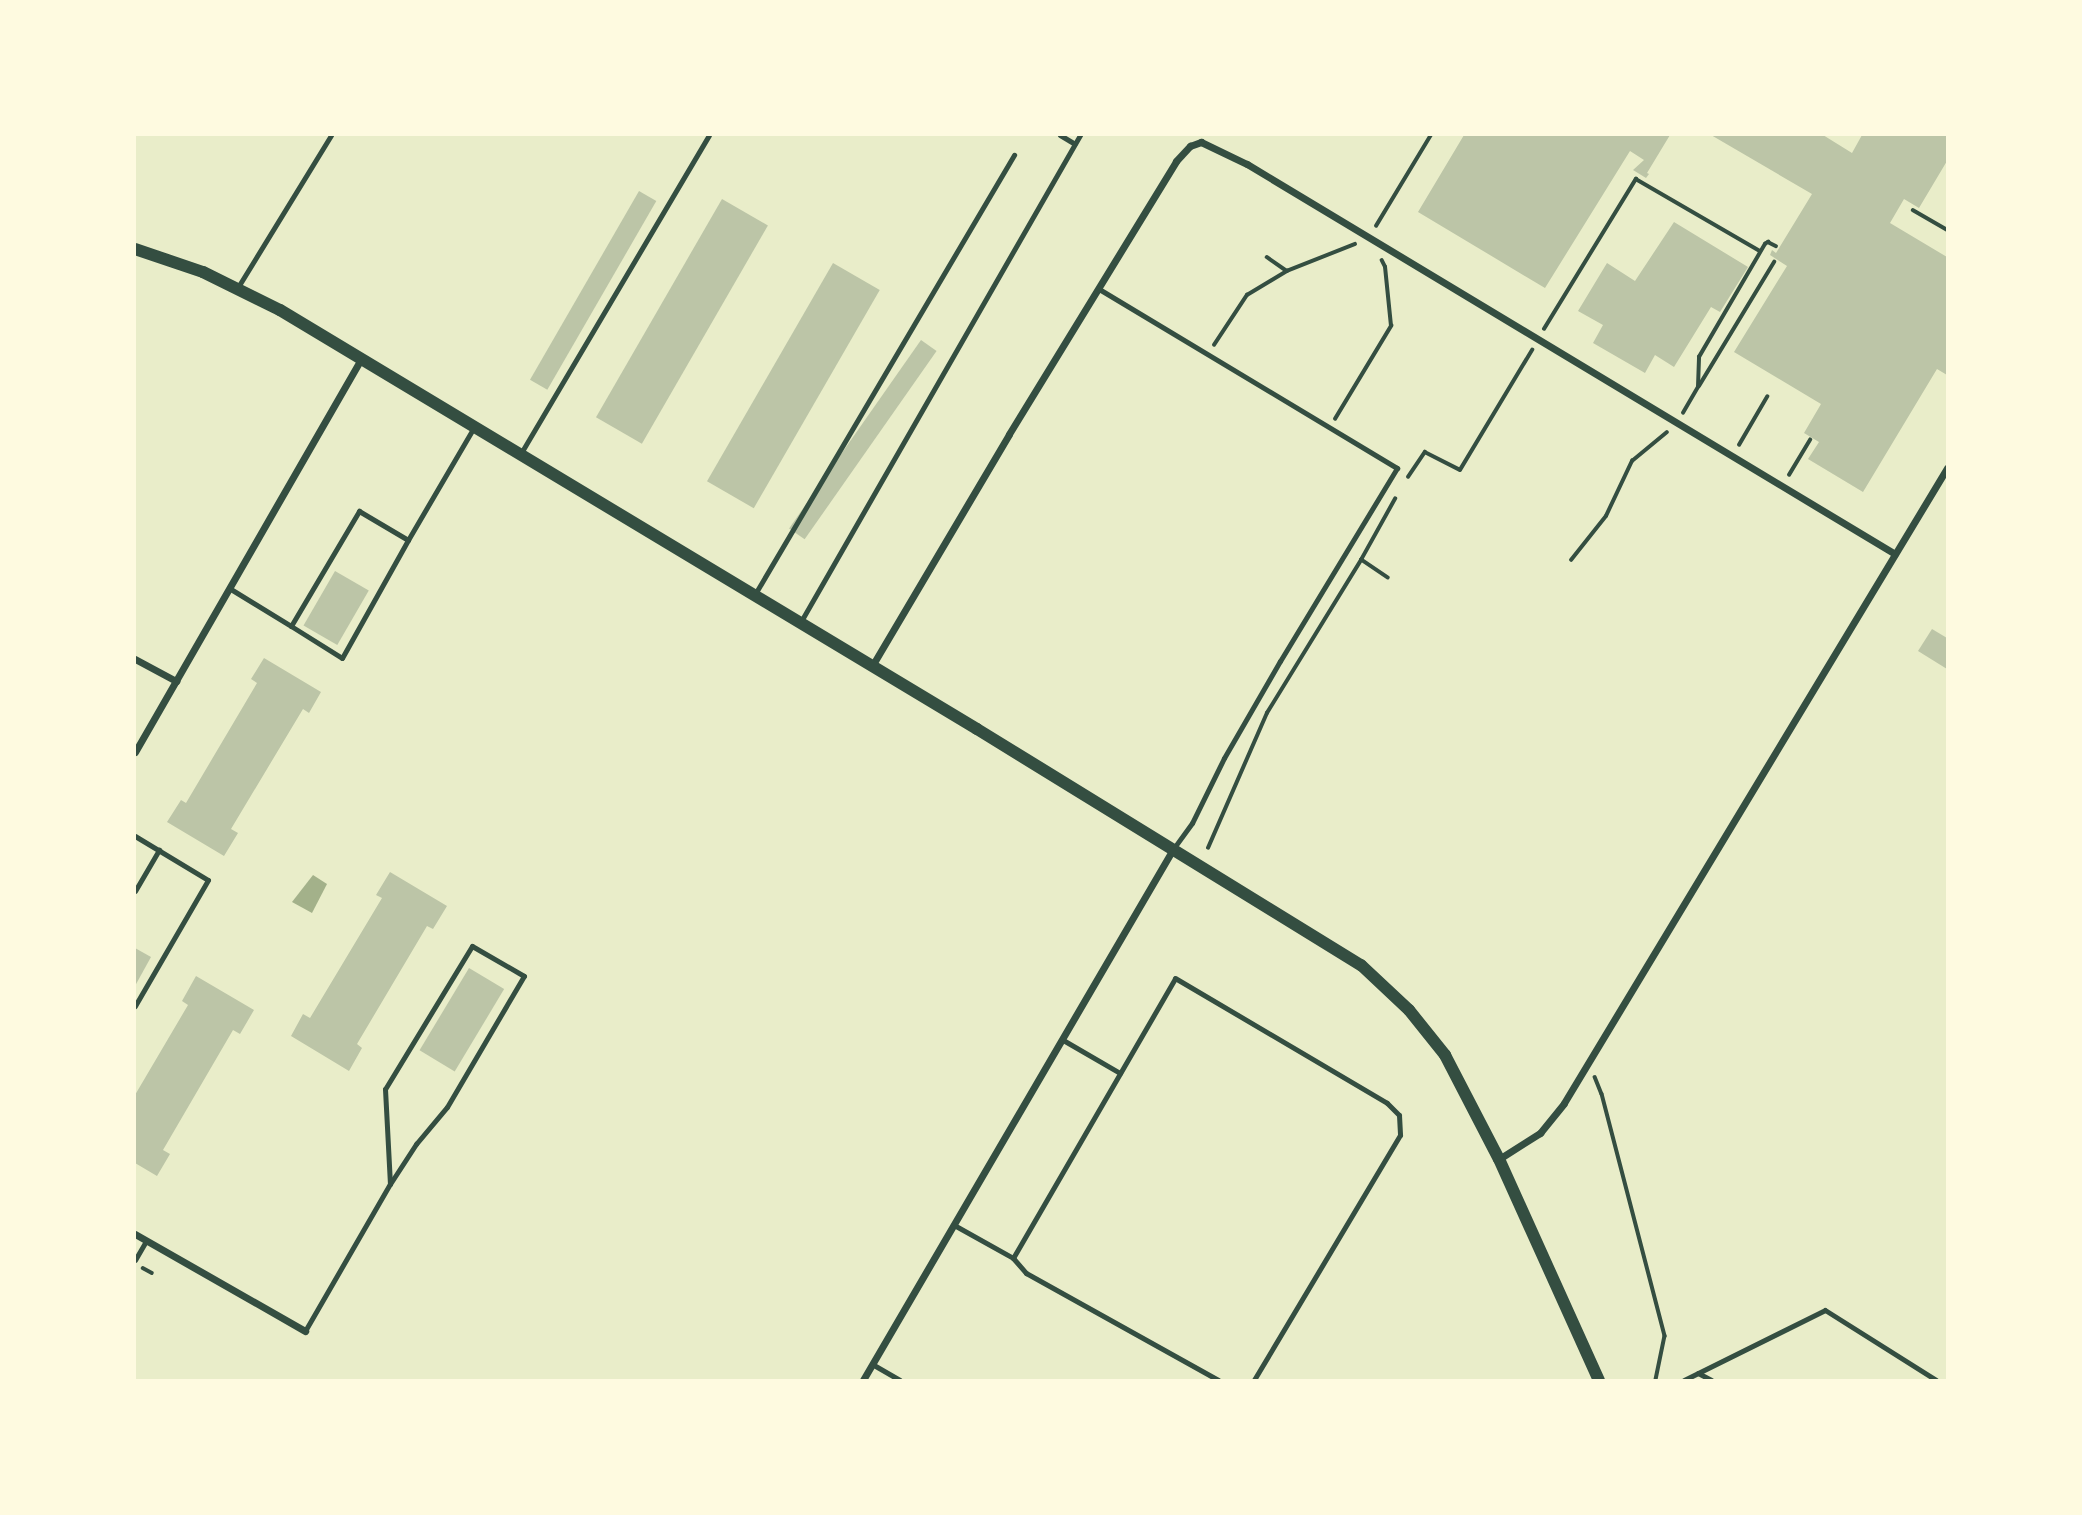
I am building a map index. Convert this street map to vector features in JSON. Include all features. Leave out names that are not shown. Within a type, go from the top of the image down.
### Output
[{"type":"street","points":[[872,666],[1009,435],[1182,153],[1201,142],[1224,151],[1369,237],[1676,425],[1895,554]]},
{"type":"street","points":[[135,249],[238,287],[1339,949],[1396,995],[1445,1055],[1499,1158],[1599,1380]]},
{"type":"street","points":[[135,752],[360,360]]},
{"type":"street","points":[[1499,1158],[1539,1133],[1564,1103],[1947,468]]},
{"type":"street","points":[[135,659],[176,681]]},
{"type":"street","points":[[863,1380],[1173,849]]},
{"type":"street","points":[[135,1234],[305,1331]]},
{"type":"lane","points":[[238,287],[331,135]]},
{"type":"lane","points":[[520,455],[709,135]]},
{"type":"lane","points":[[1060,135],[1075,144]]},
{"type":"lane","points":[[800,623],[1080,135]]},
{"type":"lane","points":[[754,597],[1014,155]]},
{"type":"lane","points":[[1099,289],[1397,468],[1273,672],[1224,758],[1192,822],[1173,849]]},
{"type":"lane","points":[[229,588],[342,658],[474,427]]},
{"type":"lane","points":[[291,626],[359,510],[408,540]]},
{"type":"lane","points":[[135,836],[208,880],[135,1006]]},
{"type":"lane","points":[[135,891],[159,850]]},
{"type":"lane","points":[[305,1331],[390,1184],[416,1144],[447,1107],[524,976],[472,946],[385,1089],[390,1184]]},
{"type":"lane","points":[[1013,1258],[1175,978],[1387,1103],[1399,1115],[1400,1135],[1254,1380]]},
{"type":"lane","points":[[1063,1040],[1120,1073]]},
{"type":"lane","points":[[954,1225],[1013,1258],[1026,1273],[1218,1380]]},
{"type":"lane","points":[[135,1260],[146,1241]]},
{"type":"lane","points":[[1684,1380],[1825,1310],[1936,1380]]},
{"type":"lane","points":[[872,1364],[900,1380]]},
{"type":"lane","points":[[1698,1373],[1711,1380]]},
{"type":"path","points":[[1208,355],[1247,295],[1287,271],[1369,237],[1431,135]]},
{"type":"path","points":[[1406,480],[1425,452],[1460,470],[1636,179],[1760,251]]},
{"type":"path","points":[[1913,210],[1947,230]]},
{"type":"path","points":[[1330,428],[1391,326],[1385,267],[1369,237]]},
{"type":"path","points":[[1698,387],[1699,357],[1760,251],[1768,242],[1776,246]]},
{"type":"path","points":[[1267,257],[1287,271]]},
{"type":"path","points":[[1571,560],[1606,516],[1632,461],[1676,425],[1774,262]]},
{"type":"path","points":[[1739,445],[1767,397]]},
{"type":"path","points":[[1789,475],[1810,440]]},
{"type":"path","points":[[1208,848],[1267,713],[1361,560],[1399,491]]},
{"type":"path","points":[[1361,560],[1388,578]]},
{"type":"path","points":[[1583,1072],[1597,1078],[1662,1322],[1665,1336],[1663,1358],[1656,1380]]},
{"type":"shaded area","points":[[313,875],[327,884],[312,913],[292,902]]},
{"type":"building","points":[[1464,135],[1670,135],[1646,178],[1633,170],[1644,160],[1630,151],[1545,288],[1418,212]]},
{"type":"building","points":[[1711,135],[1823,135],[1852,153],[1862,135],[1947,135],[1947,161],[1919,208],[1904,199],[1890,223],[1947,257],[1947,375],[1937,369],[1863,492],[1808,459],[1819,442],[1804,433],[1821,404],[1734,352],[1787,266],[1770,255],[1772,250],[1776,253],[1812,194]]},
{"type":"building","points":[[639,191],[656,201],[547,390],[530,380]]},
{"type":"building","points":[[722,199],[768,226],[642,444],[596,417]]},
{"type":"building","points":[[1674,222],[1748,267],[1720,312],[1711,307],[1674,367],[1655,355],[1645,373],[1593,343],[1603,325],[1578,311],[1607,263],[1635,281]]},
{"type":"building","points":[[833,263],[880,290],[754,508],[707,481]]},
{"type":"building","points":[[921,340],[937,351],[805,539],[789,528]]},
{"type":"building","points":[[335,571],[369,590],[337,645],[304,626]]},
{"type":"building","points":[[1932,629],[1947,638],[1947,669],[1918,651]]},
{"type":"building","points":[[264,658],[321,692],[309,713],[303,709],[231,829],[238,833],[224,856],[167,822],[181,800],[186,803],[257,683],[251,679]]},
{"type":"building","points":[[390,872],[447,906],[433,929],[427,926],[357,1044],[362,1048],[349,1071],[291,1036],[303,1014],[310,1018],[382,898],[376,895]]},
{"type":"building","points":[[135,948],[151,957],[135,986]]},
{"type":"building","points":[[469,968],[504,989],[455,1071],[420,1050]]},
{"type":"building","points":[[196,976],[254,1010],[240,1034],[233,1030],[163,1150],[170,1154],[157,1176],[135,1163],[135,1095],[188,1005],[182,1001]]}]
